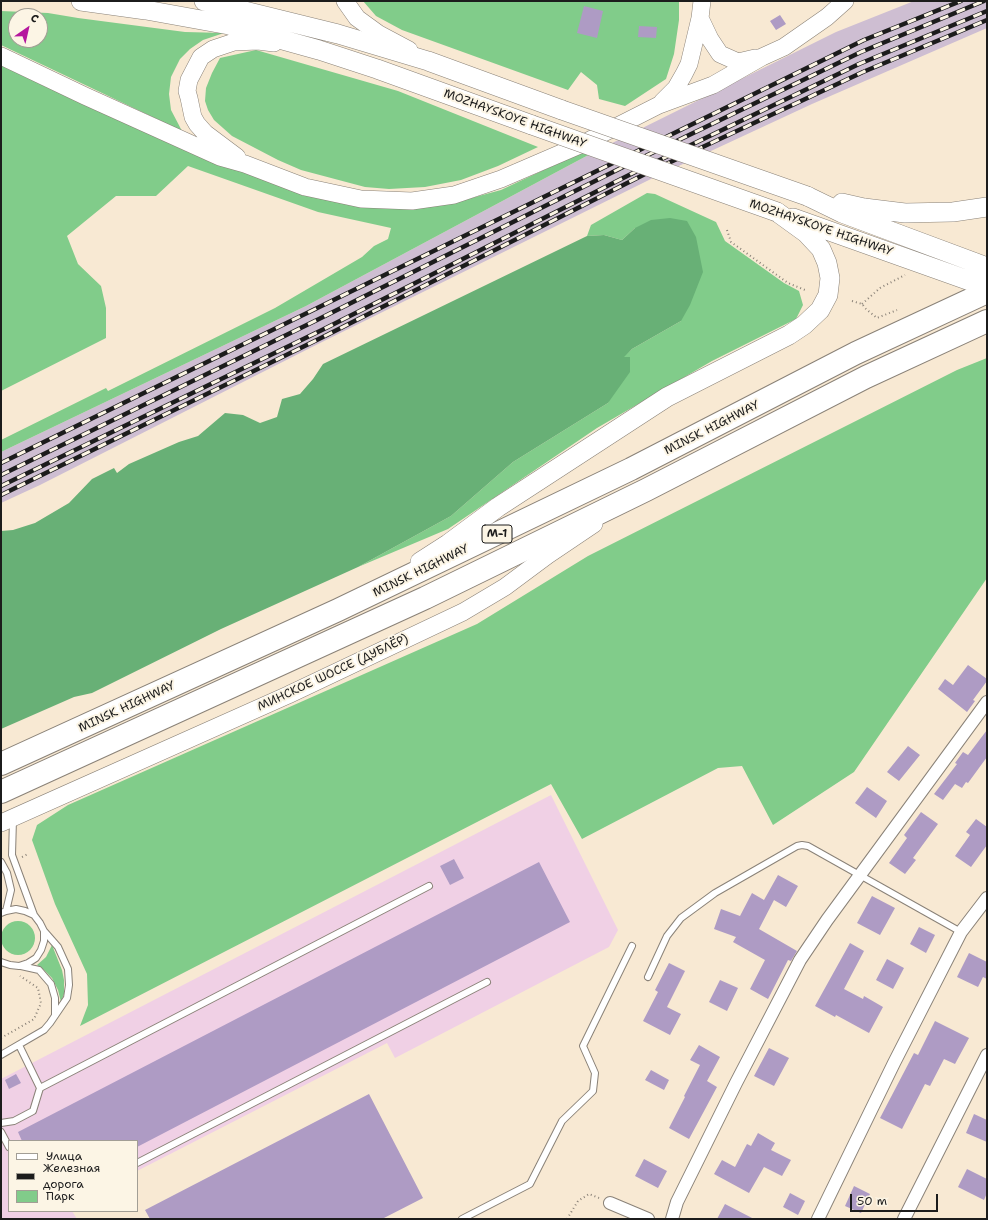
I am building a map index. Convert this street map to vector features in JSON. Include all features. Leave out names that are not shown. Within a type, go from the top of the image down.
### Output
[{"type":"highway","name":"MINSK HIGHWAY","points":[[1,764],[338,610],[631,469],[856,353],[987,292]]},
{"type":"highway","name":"MINSK HIGHWAY","points":[[1,792],[425,598],[646,490],[866,377],[987,320]]},
{"type":"main road","name":"MOZHAYSKOYE HIGHWAY","points":[[81,1],[146,10],[229,25],[319,50],[377,69],[987,287]]},
{"type":"main road","name":"MOZHAYSKOYE HIGHWAY","points":[[204,1],[338,34],[428,61],[807,196],[842,213],[987,267]]},
{"type":"main road","points":[[807,196],[864,208],[905,213],[953,212],[987,207]]},
{"type":"main road","points":[[338,610],[448,544],[498,507],[667,397],[789,336],[804,325],[820,310],[828,295],[830,278],[827,263],[821,249],[806,233],[777,212]]},
{"type":"street","points":[[345,1],[357,18],[373,30],[428,61]]},
{"type":"street","points":[[659,105],[676,88],[684,74],[700,18],[702,1]]},
{"type":"street","points":[[1,56],[220,157],[246,164],[305,187],[361,199],[412,201],[454,195],[501,179],[580,146],[659,105],[713,85],[762,57],[784,47],[827,17],[846,1]]},
{"type":"street","points":[[700,18],[710,39],[720,54],[738,62],[762,57]]},
{"type":"street","points":[[246,164],[205,133],[193,117],[187,91],[189,80],[200,57],[213,49],[234,42],[258,41],[319,50]]},
{"type":"street","name":"МИНСКОЕ ШОССЕ (ДУБЛЁР)","points":[[7,820],[288,695],[463,612],[504,587],[548,555],[646,490]]},
{"type":"street","points":[[672,1219],[677,1202],[732,1090],[800,960],[987,702]]},
{"type":"street","points":[[818,1219],[894,1063],[961,932],[987,898]]},
{"type":"street","points":[[904,1219],[987,1055]]},
{"type":"street","points":[[610,1203],[648,1219]]},
{"type":"lane","points":[[1,1055],[44,1030],[67,998],[70,985],[68,969],[58,947],[44,931],[40,922],[34,915],[12,854],[7,820]]},
{"type":"lane","points":[[648,977],[667,936],[681,918],[716,893],[797,846],[802,845],[808,846],[961,932]]},
{"type":"lane","points":[[1,862],[7,873],[11,890],[4,912]]},
{"type":"lane","points":[[40,1088],[429,886]]},
{"type":"lane","points":[[4,912],[16,909],[34,915]]},
{"type":"lane","points":[[19,966],[36,958],[44,941],[44,931]]},
{"type":"lane","points":[[462,1219],[530,1184],[562,1120],[594,1091],[595,1073],[583,1046],[632,946]]},
{"type":"lane","points":[[1,962],[39,970],[52,984],[55,998],[55,1015]]},
{"type":"lane","points":[[138,1162],[487,982]]},
{"type":"lane","points":[[1,1123],[14,1121],[33,1111],[40,1088],[19,1045]]},
{"type":"lane","points":[[1,1132],[8,1145]]},
{"type":"path","points":[[727,230],[731,242],[788,283],[805,290]]},
{"type":"path","points":[[862,304],[880,288],[910,272]]},
{"type":"path","points":[[852,301],[862,304],[877,318],[897,310]]},
{"type":"path","points":[[1,1038],[34,1019],[42,1003],[38,988],[16,974]]},
{"type":"path","points":[[567,1219],[578,1201],[590,1194],[610,1203]]},
{"type":"shaded area","points":[[914,1],[987,1],[987,28],[812,104],[655,177],[314,346],[40,485],[1,503],[1,452],[306,306],[594,152],[836,32]]},
{"type":"shaded area","points":[[551,795],[618,930],[609,947],[395,1058],[387,1043],[138,1170],[138,1140],[8,1140],[8,1212],[73,1212],[77,1219],[1,1219],[1,1079]]},
{"type":"green space","points":[[363,1],[679,1],[679,20],[674,54],[666,79],[625,106],[599,99],[597,85],[581,72],[568,90],[402,30],[376,16]]},
{"type":"green space","points":[[1,11],[8,11],[8,48],[48,48],[48,13],[185,32],[224,33],[203,40],[190,49],[180,59],[171,77],[169,94],[171,110],[182,131],[1,45]]},
{"type":"green space","points":[[256,50],[398,91],[538,147],[498,166],[461,180],[425,187],[389,189],[365,187],[301,170],[232,136],[214,120],[208,110],[205,101],[206,88],[220,58]]},
{"type":"green space","points":[[1,63],[301,194],[453,203],[501,190],[582,152],[594,152],[306,306],[1,452],[1,440],[106,388],[108,391],[275,308],[362,257],[374,246],[388,239],[391,228],[318,212],[188,166],[156,196],[116,196],[67,236],[78,264],[101,286],[106,308],[106,338],[1,391]]},
{"type":"green space","points":[[647,193],[655,194],[716,222],[725,241],[784,283],[799,291],[803,305],[796,319],[712,361],[597,428],[448,529],[358,567],[451,516],[513,462],[608,403],[623,357],[632,349],[681,321],[635,228],[622,240],[604,235],[587,236],[591,225]]},
{"type":"green space","points":[[670,218],[687,221],[696,237],[703,272],[690,305],[681,321],[632,349],[624,357],[630,357],[630,372],[608,403],[513,462],[451,516],[358,567],[221,629],[92,693],[74,697],[1,729],[1,531],[13,530],[35,523],[69,503],[92,479],[114,468],[117,473],[129,464],[179,442],[198,436],[225,413],[243,415],[260,423],[277,417],[282,399],[300,394],[323,364],[587,236],[604,235],[622,240],[635,228],[651,220]]},
{"type":"green space","points":[[987,358],[987,578],[854,772],[773,825],[742,766],[718,768],[582,839],[551,784],[80,1026],[88,1005],[87,974],[55,904],[32,840],[37,825],[68,805],[477,624],[588,556],[957,370]]},
{"type":"green space","points":[[18,921],[30,926],[35,938],[30,950],[18,955],[6,950],[1,938],[6,926]]},
{"type":"green space","points":[[52,945],[62,970],[64,980],[64,994],[61,1002],[58,990],[52,978],[37,965],[46,957]]},
{"type":"building","points":[[584,6],[603,11],[597,38],[577,33]]},
{"type":"building","points":[[780,15],[786,24],[776,30],[770,21]]},
{"type":"building","points":[[639,26],[657,27],[656,38],[638,37]]},
{"type":"building","points":[[968,665],[987,679],[987,681],[973,700],[975,701],[967,712],[938,689],[945,679],[953,685]]},
{"type":"building","points":[[987,730],[987,757],[968,783],[966,782],[962,788],[955,784],[943,800],[934,794],[957,764],[955,763],[963,752],[968,755]]},
{"type":"building","points":[[908,746],[920,755],[899,781],[887,772]]},
{"type":"building","points":[[867,787],[887,801],[876,818],[855,803]]},
{"type":"building","points":[[921,812],[938,824],[913,858],[916,860],[905,874],[889,863],[907,838],[904,835]]},
{"type":"building","points":[[976,819],[987,827],[987,845],[971,867],[955,856],[970,835],[966,832]]},
{"type":"building","points":[[454,859],[464,878],[450,885],[440,866]]},
{"type":"building","points":[[539,862],[570,922],[138,1146],[138,1140],[22,1140],[18,1132]]},
{"type":"building","points":[[778,875],[798,886],[786,907],[774,900],[759,929],[797,951],[791,961],[788,960],[768,999],[750,989],[765,960],[733,942],[736,937],[714,929],[721,909],[740,916],[752,893],[764,900]]},
{"type":"building","points":[[872,896],[895,908],[880,935],[857,923]]},
{"type":"building","points":[[919,927],[935,935],[926,953],[910,944]]},
{"type":"building","points":[[850,943],[864,951],[844,989],[863,999],[864,996],[883,1007],[869,1033],[836,1015],[835,1017],[815,1006]]},
{"type":"building","points":[[969,953],[987,962],[987,979],[983,977],[978,987],[957,977]]},
{"type":"building","points":[[887,959],[904,968],[893,989],[876,980]]},
{"type":"building","points":[[669,963],[685,971],[667,1007],[681,1014],[670,1035],[643,1021],[658,992],[655,990]]},
{"type":"building","points":[[720,980],[738,988],[727,1011],[709,1002]]},
{"type":"building","points":[[935,1021],[969,1038],[955,1064],[944,1059],[930,1086],[925,1084],[902,1129],[880,1118],[914,1053],[918,1055]]},
{"type":"building","points":[[699,1045],[720,1057],[707,1081],[717,1087],[689,1139],[669,1128],[700,1065],[690,1060]]},
{"type":"building","points":[[769,1048],[789,1058],[774,1086],[754,1076]]},
{"type":"building","points":[[651,1070],[669,1080],[664,1090],[645,1080]]},
{"type":"building","points":[[16,1074],[21,1083],[9,1089],[5,1080]]},
{"type":"building","points":[[369,1094],[423,1198],[382,1219],[150,1219],[145,1210]]},
{"type":"building","points":[[974,1114],[987,1120],[987,1142],[966,1133]]},
{"type":"building","points":[[758,1133],[775,1143],[771,1150],[791,1160],[782,1176],[764,1167],[749,1193],[714,1174],[722,1160],[735,1167],[747,1144],[751,1146]]},
{"type":"building","points":[[644,1159],[667,1171],[658,1188],[635,1176]]},
{"type":"building","points":[[967,1169],[987,1179],[987,1193],[984,1200],[958,1187]]},
{"type":"building","points":[[854,1186],[870,1194],[861,1213],[845,1206]]},
{"type":"building","points":[[790,1193],[805,1201],[798,1215],[783,1207]]},
{"type":"building","points":[[725,1204],[754,1219],[717,1219]]},
{"type":"railway","points":[[1,463],[864,40],[961,1]]},
{"type":"railway","points":[[1,475],[319,319],[627,165],[861,52],[984,1]]},
{"type":"railway","points":[[1,486],[324,329],[639,170],[859,64],[987,11]]},
{"type":"railway","points":[[1,495],[327,335],[647,173],[863,72],[987,20]]}]
